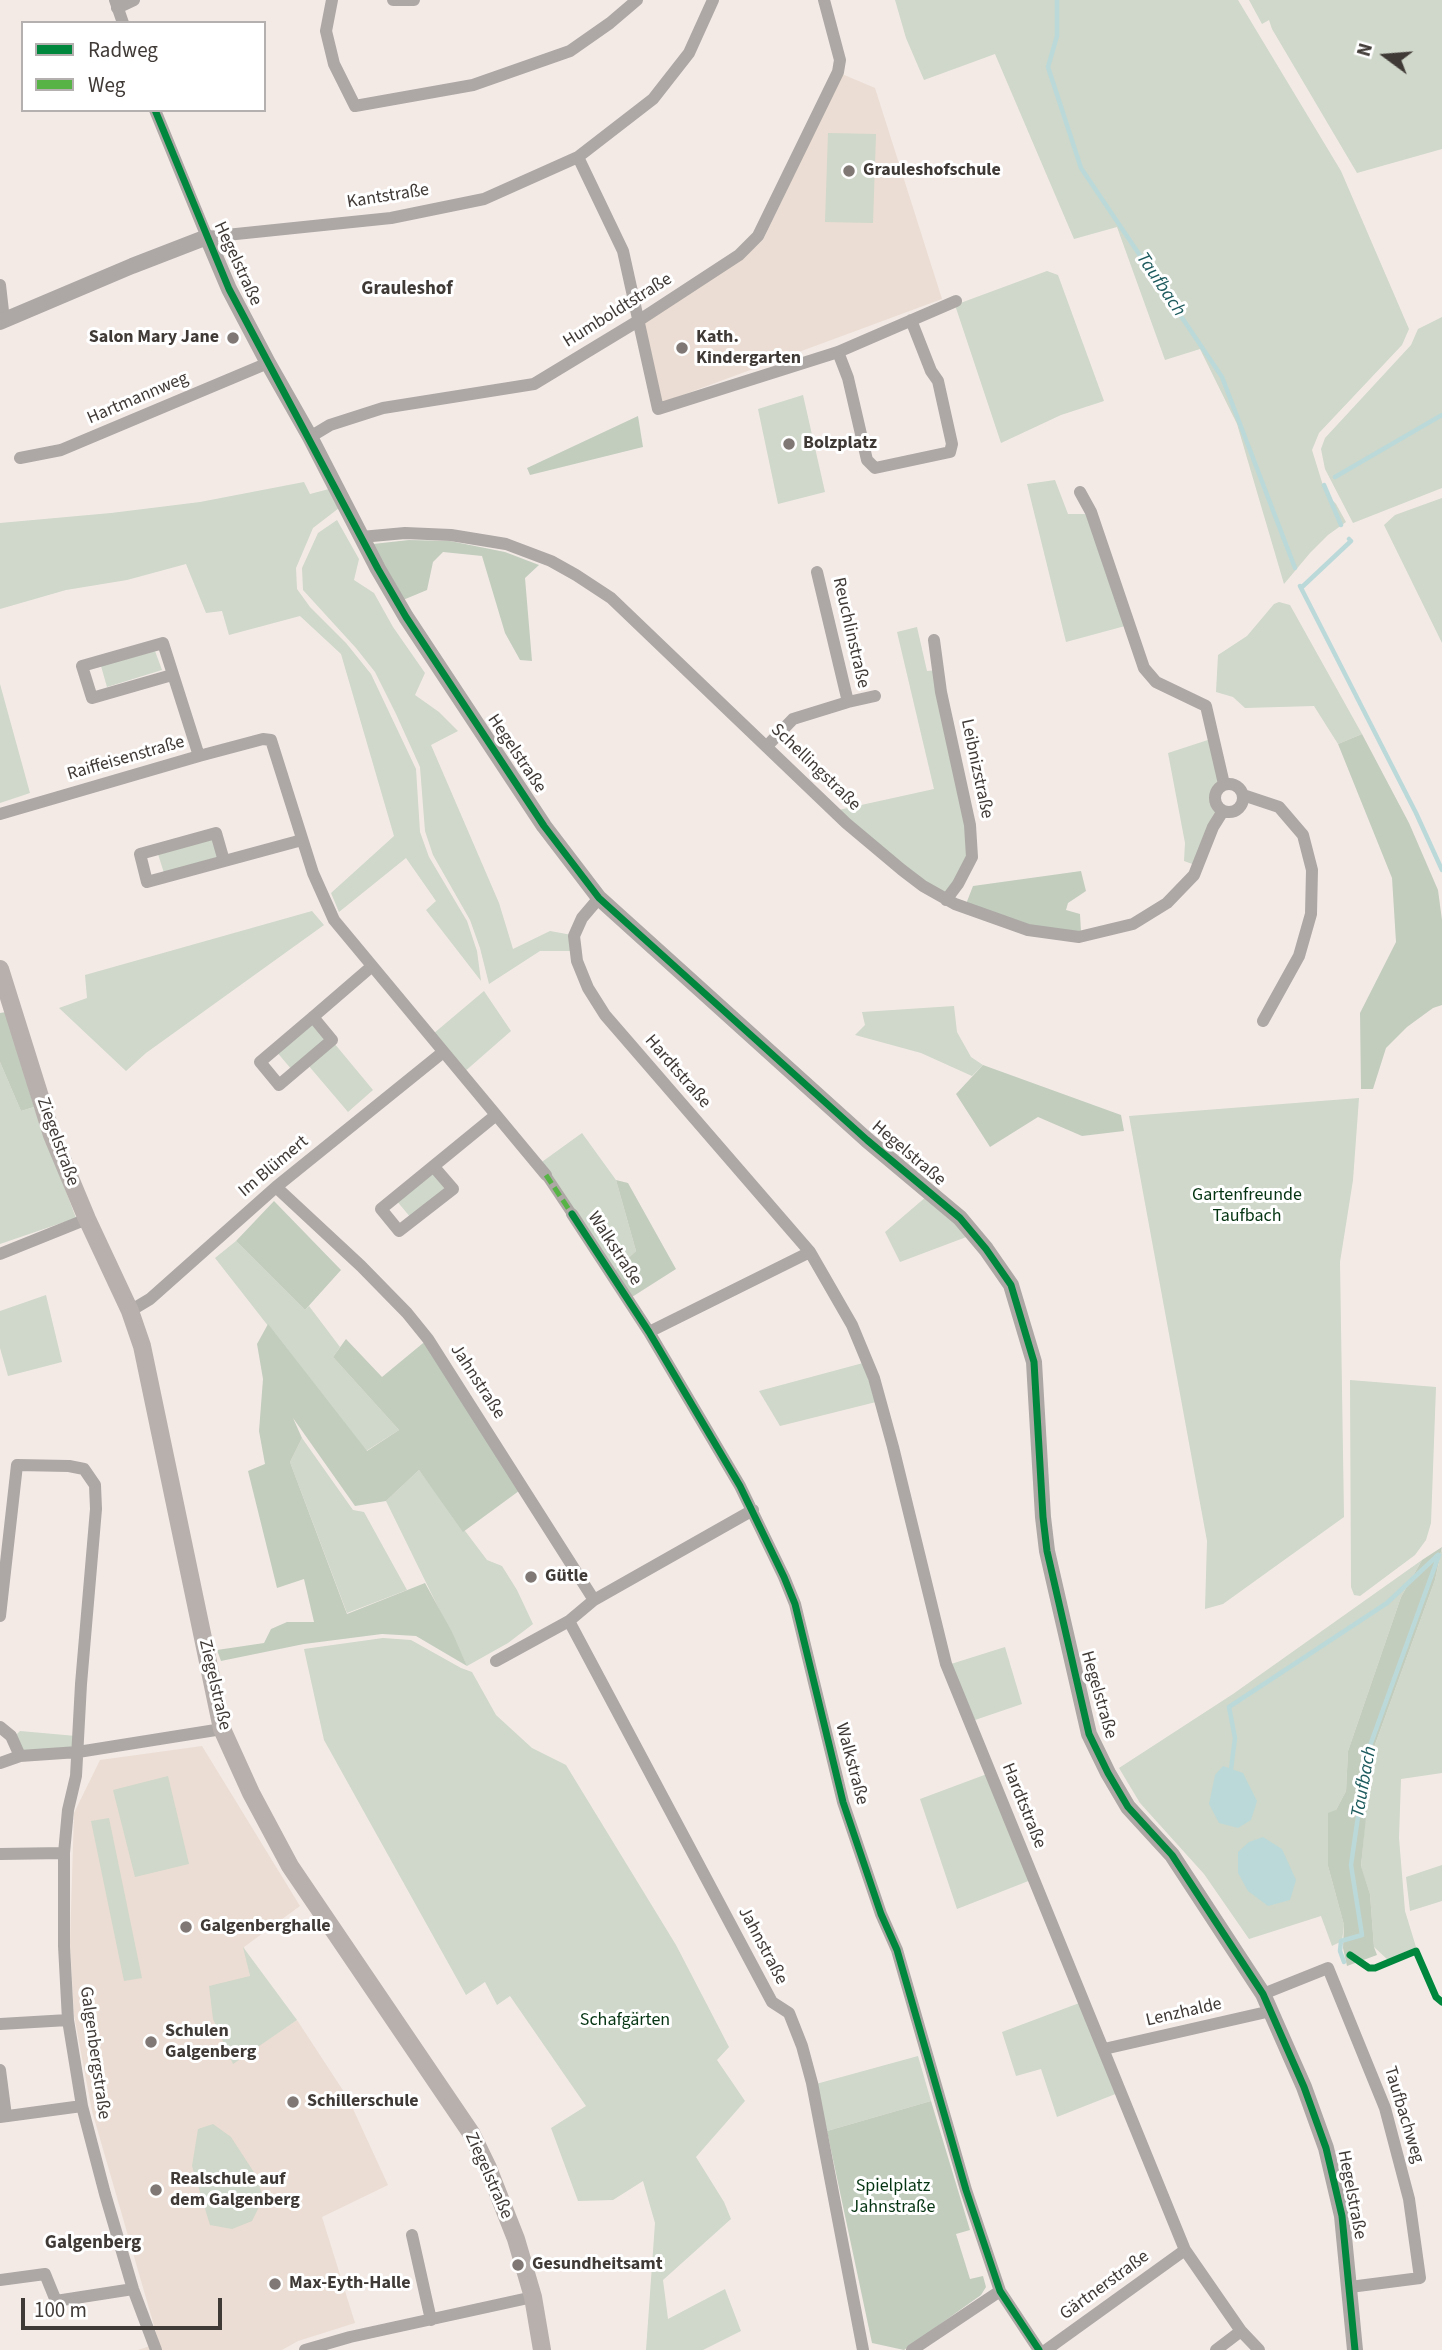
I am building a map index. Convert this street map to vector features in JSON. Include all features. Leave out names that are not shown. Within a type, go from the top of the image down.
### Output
[{"type":"main road","name":"Ziegelstraße","points":[[0,969],[52,1135],[130,1311],[142,1346],[222,1729],[251,1793],[290,1866],[471,2133],[516,2239],[533,2297],[542,2350]]},
{"type":"street","points":[[122,21],[116,4],[134,0]]},
{"type":"street","points":[[332,0],[326,31],[334,64],[355,106],[473,85],[570,51],[637,0]]},
{"type":"street","points":[[393,0],[414,0]]},
{"type":"street","name":"Kantstraße","points":[[2,321],[207,237],[391,218],[484,199],[578,157],[653,99],[689,53],[713,0]]},
{"type":"street","name":"Humboldtstraße","points":[[310,437],[330,425],[383,408],[534,384],[739,255],[758,236],[838,72],[840,60],[824,0]]},
{"type":"street","name":"Hegelstraße","points":[[156,112],[229,289],[361,537],[406,617],[544,825],[599,898],[867,1140],[960,1218],[1011,1285],[1034,1362],[1047,1551],[1089,1734],[1128,1807],[1172,1855],[1263,1994],[1304,2087],[1326,2148],[1342,2216],[1355,2350]]},
{"type":"street","points":[[578,157],[624,251],[658,410],[838,352],[956,301]]},
{"type":"street","points":[[0,285],[2,321]]},
{"type":"street","points":[[838,352],[848,379],[867,460],[875,468],[950,452],[953,444],[938,381],[911,320]]},
{"type":"street","name":"Hartmannweg","points":[[20,458],[61,450],[268,363]]},
{"type":"street","name":"Schellingstraße","points":[[1080,492],[1091,512],[1144,668],[1156,682],[1206,706],[1224,784],[1217,790],[1214,800],[1223,811],[1238,809],[1243,795]]},
{"type":"street","name":"Schellingstraße","points":[[361,537],[405,533],[451,534],[506,544],[551,561],[611,598],[846,823],[902,870],[946,900],[1028,930],[1079,937],[1133,923],[1167,902],[1194,875],[1213,827],[1223,811]]},
{"type":"street","name":"Reuchlinstraße","points":[[817,572],[848,702]]},
{"type":"street","name":"Leibnizstraße","points":[[934,640],[941,692],[971,836],[972,857],[946,900]]},
{"type":"street","points":[[172,675],[92,698],[82,666],[163,643],[199,756]]},
{"type":"street","name":"Reuchlinstraße","points":[[767,746],[793,719],[875,696]]},
{"type":"street","name":"Raiffeisenstraße","points":[[0,814],[263,739],[271,740],[302,840]]},
{"type":"street","points":[[1224,784],[1238,786],[1243,795],[1279,807],[1303,835],[1312,870],[1311,914],[1298,956],[1263,1021]]},
{"type":"street","points":[[224,861],[216,833],[140,855],[147,882],[302,840],[334,920],[545,1175],[572,1214]]},
{"type":"street","name":"Hardtstraße","points":[[599,898],[582,918],[574,936],[577,961],[588,988],[614,1026],[810,1252],[852,1325],[874,1378],[946,1664],[1185,2250],[1241,2331],[1259,2350]]},
{"type":"street","points":[[313,1017],[332,1040],[279,1085],[260,1062],[371,967]]},
{"type":"street","name":"Im Blümert","points":[[130,1311],[150,1299],[276,1187],[442,1053]]},
{"type":"street","points":[[434,1167],[453,1189],[399,1231],[381,1209],[496,1115]]},
{"type":"street","name":"Jahnstraße","points":[[276,1187],[361,1266],[407,1313],[428,1339],[594,1600]]},
{"type":"street","name":"Walkstraße","points":[[572,1214],[649,1332],[753,1510],[795,1604],[843,1802],[881,1914],[897,1950],[967,2190],[1000,2291],[1039,2350]]},
{"type":"street","points":[[0,1254],[87,1219]]},
{"type":"street","points":[[649,1332],[810,1252]]},
{"type":"street","name":"Galgenbergstraße","points":[[0,1616],[17,1465],[69,1466],[84,1469],[94,1485],[96,1508],[76,1776],[68,1810],[64,1853],[64,1946],[68,2020],[82,2106],[133,2289],[156,2350]]},
{"type":"street","points":[[496,1661],[569,1620],[594,1600],[753,1510]]},
{"type":"street","name":"Jahnstraße","points":[[569,1620],[772,2002],[789,2013],[802,2046],[811,2083],[863,2350]]},
{"type":"street","points":[[0,1727],[11,1736],[20,1756]]},
{"type":"street","points":[[0,1763],[20,1756],[78,1752],[222,1729]]},
{"type":"street","points":[[0,1854],[64,1853]]},
{"type":"street","name":"Taufbachweg","points":[[1263,1994],[1328,1968],[1385,2108],[1409,2199],[1420,2278],[1350,2287]]},
{"type":"street","name":"Lenzhalde","points":[[1104,2049],[1271,2011]]},
{"type":"street","points":[[0,2024],[68,2020]]},
{"type":"street","points":[[0,2070],[3,2116],[82,2106]]},
{"type":"street","points":[[412,2235],[431,2320]]},
{"type":"street","name":"Gärtnerstraße","points":[[1046,2350],[1185,2250]]},
{"type":"street","points":[[0,2280],[45,2274],[56,2301],[133,2289]]},
{"type":"street","points":[[912,2350],[1000,2291]]},
{"type":"street","points":[[305,2350],[350,2337],[533,2297]]},
{"type":"street","points":[[1216,2350],[1241,2331]]},
{"type":"street","points":[[350,2337],[353,2350]]},
{"type":"shaded area","name":"Grauleshofschule","points":[[842,74],[875,88],[942,299],[661,403],[644,323],[742,259],[763,240]]},
{"type":"shaded area","name":"Schulen Galgenberg","points":[[202,1746],[300,1906],[244,1947],[250,1976],[233,2063],[297,2020],[348,2098],[388,2185],[322,2217],[355,2323],[298,2341],[282,2350],[138,2350],[159,2343],[92,2111],[74,2015],[70,1943],[74,1813],[100,1760]]},
{"type":"green space","points":[[895,0],[1238,0],[1341,171],[1409,329],[1402,345],[1319,433],[1312,450],[1325,492],[1336,504],[1346,522],[1310,553],[1284,584],[1237,424],[1200,349],[1165,360],[1117,227],[1074,239],[995,54],[924,80],[906,38]]},
{"type":"green space","points":[[1249,0],[1442,0],[1442,149],[1357,173],[1269,20],[1262,24]]},
{"type":"green space","points":[[828,133],[876,134],[873,223],[825,222]]},
{"type":"green space","points":[[1047,271],[1058,275],[1104,401],[1061,415],[1001,443],[955,305]]},
{"type":"green space","points":[[1442,317],[1442,488],[1353,523],[1325,469],[1321,449],[1325,438],[1411,345],[1418,329]]},
{"type":"green space","points":[[803,395],[825,492],[778,504],[758,409]]},
{"type":"green space","points":[[638,416],[643,447],[530,475],[527,468]]},
{"type":"green space","points":[[1055,480],[1068,514],[1088,514],[1125,626],[1066,642],[1027,484]]},
{"type":"green space","points":[[304,482],[310,494],[329,489],[339,508],[313,528],[296,568],[297,589],[371,674],[416,769],[420,832],[429,857],[467,921],[477,951],[481,981],[426,910],[436,901],[406,858],[339,912],[331,893],[394,836],[341,654],[300,616],[229,635],[222,611],[206,613],[186,564],[127,580],[66,590],[0,609],[0,523],[200,502]]},
{"type":"green space","points":[[1442,498],[1442,643],[1384,525],[1395,515]]},
{"type":"green space","points":[[337,520],[359,559],[354,580],[374,593],[393,627],[425,673],[415,695],[439,712],[458,731],[431,745],[499,903],[513,949],[550,931],[572,935],[571,951],[540,951],[489,984],[470,920],[433,855],[425,831],[420,767],[396,714],[375,672],[303,590],[302,568],[318,533]]},
{"type":"green space","points":[[409,540],[450,541],[505,552],[539,565],[525,578],[532,661],[520,660],[505,633],[482,556],[443,552],[433,562],[427,590],[403,600],[373,544]]},
{"type":"green space","points":[[1279,602],[1290,605],[1362,734],[1338,744],[1314,706],[1245,708],[1233,697],[1216,692],[1218,655],[1247,636],[1274,604]]},
{"type":"green space","points":[[917,627],[927,671],[938,670],[972,857],[946,900],[834,811],[934,789],[897,632]]},
{"type":"green space","points":[[155,651],[162,670],[107,687],[101,666]]},
{"type":"green space","points":[[0,684],[30,793],[0,803]]},
{"type":"green space","points":[[1362,734],[1409,823],[1438,890],[1442,920],[1442,1005],[1433,1008],[1407,1027],[1386,1048],[1373,1089],[1361,1089],[1360,1013],[1396,942],[1392,878],[1338,744]]},
{"type":"green space","points":[[1211,739],[1220,782],[1213,789],[1212,803],[1218,812],[1195,865],[1184,861],[1185,843],[1168,753]]},
{"type":"green space","points":[[212,838],[218,857],[164,873],[158,854]]},
{"type":"green space","points":[[1081,871],[1086,891],[1068,903],[1066,910],[1080,914],[1081,932],[1031,927],[966,904],[973,886]]},
{"type":"green space","points":[[312,911],[324,925],[146,1053],[126,1071],[59,1008],[87,998],[85,975]]},
{"type":"green space","points":[[484,991],[511,1031],[463,1073],[433,1034]]},
{"type":"green space","points":[[954,1006],[957,1032],[971,1057],[983,1065],[972,1076],[921,1053],[855,1035],[865,1025],[862,1012]]},
{"type":"green space","points":[[6,1012],[34,1107],[21,1111],[0,1062],[0,1013]]},
{"type":"green space","points":[[312,1020],[328,1039],[292,1070],[276,1051]]},
{"type":"green space","points":[[334,1043],[373,1090],[348,1112],[308,1065]]},
{"type":"green space","points":[[0,1062],[21,1111],[34,1107],[76,1218],[0,1244]]},
{"type":"green space","points":[[983,1065],[1121,1115],[1124,1131],[1082,1136],[1038,1117],[990,1147],[956,1094]]},
{"type":"green space","name":"Gartenfreunde Taufbach","points":[[1359,1098],[1353,1180],[1340,1262],[1344,1517],[1223,1604],[1205,1609],[1207,1541],[1129,1116]]},
{"type":"green space","points":[[582,1133],[616,1180],[636,1251],[613,1272],[539,1164]]},
{"type":"green space","points":[[433,1171],[449,1188],[411,1218],[396,1200]]},
{"type":"green space","points":[[616,1180],[628,1183],[676,1269],[632,1297],[613,1272],[636,1251]]},
{"type":"green space","points":[[927,1196],[969,1236],[900,1262],[885,1232]]},
{"type":"green space","points":[[274,1201],[341,1270],[305,1310],[236,1241]]},
{"type":"green space","points":[[236,1241],[305,1310],[309,1306],[340,1347],[333,1357],[399,1430],[366,1451],[215,1258]]},
{"type":"green space","points":[[46,1295],[62,1362],[8,1376],[0,1348],[0,1311]]},
{"type":"green space","points":[[268,1324],[367,1451],[399,1430],[333,1357],[346,1339],[382,1377],[428,1339],[523,1488],[463,1532],[419,1470],[386,1501],[355,1506],[293,1418],[302,1438],[290,1462],[347,1614],[425,1583],[467,1666],[416,1636],[382,1634],[304,1644],[221,1661],[217,1650],[264,1643],[271,1629],[287,1622],[314,1622],[304,1579],[277,1588],[248,1471],[265,1464],[259,1431],[263,1379],[257,1344]]},
{"type":"green space","points":[[863,1363],[876,1402],[780,1426],[759,1391]]},
{"type":"green space","points":[[1350,1380],[1436,1387],[1431,1523],[1426,1540],[1415,1555],[1360,1596],[1354,1595],[1351,1587]]},
{"type":"green space","points":[[302,1438],[353,1510],[364,1512],[407,1590],[347,1613],[290,1462]]},
{"type":"green space","points":[[419,1470],[487,1560],[502,1566],[533,1624],[508,1643],[467,1666],[386,1501]]},
{"type":"green space","points":[[1442,1547],[1435,1580],[1373,1750],[1361,1866],[1370,1894],[1377,1955],[1347,1966],[1343,1948],[1344,1925],[1328,1866],[1328,1813],[1336,1810],[1346,1791],[1348,1751],[1401,1597],[1422,1560]]},
{"type":"green space","points":[[1442,1548],[1442,1773],[1401,1779],[1399,1838],[1405,1911],[1416,1947],[1388,1960],[1374,1947],[1370,1894],[1361,1867],[1373,1750],[1435,1580]]},
{"type":"green space","points":[[1422,1560],[1401,1597],[1348,1751],[1346,1791],[1336,1810],[1328,1866],[1344,1925],[1342,1941],[1332,1946],[1321,1916],[1249,1939],[1204,1874],[1140,1803],[1119,1768],[1233,1694]]},
{"type":"green space","name":"Schafgärten","points":[[383,1638],[411,1640],[472,1672],[496,1715],[532,1748],[566,1765],[676,1945],[729,2047],[717,2060],[745,2101],[696,2157],[724,2202],[731,2219],[663,2280],[668,2319],[725,2289],[741,2331],[703,2350],[646,2350],[655,2223],[643,2181],[613,2200],[578,2201],[551,2128],[586,2106],[510,1996],[497,2005],[485,1982],[466,1995],[324,1740],[304,1649]]},
{"type":"green space","points":[[1005,1647],[1022,1704],[975,1720],[951,1664]]},
{"type":"green space","points":[[20,1731],[76,1736],[75,1750],[22,1753],[14,1737]]},
{"type":"green space","points":[[987,1774],[1031,1880],[957,1909],[920,1799]]},
{"type":"green space","points":[[168,1776],[189,1864],[135,1877],[113,1790]]},
{"type":"green space","points":[[109,1818],[142,1978],[124,1981],[91,1821]]},
{"type":"green space","points":[[1442,1865],[1442,1901],[1410,1911],[1406,1877]]},
{"type":"green space","points":[[243,1947],[297,2020],[233,2064],[213,2019],[209,1986],[250,1976]]},
{"type":"green space","points":[[1082,2002],[1118,2093],[1057,2117],[1041,2069],[1016,2076],[1002,2032]]},
{"type":"green space","points":[[918,2056],[931,2101],[827,2131],[816,2084]]},
{"type":"green space","name":"Spielplatz Jahnstraße","points":[[931,2101],[970,2230],[956,2234],[970,2279],[983,2276],[986,2287],[981,2295],[904,2350],[872,2343],[827,2131]]},
{"type":"green space","points":[[213,2124],[231,2137],[257,2177],[263,2199],[252,2221],[232,2229],[210,2225],[192,2166],[198,2129]]},
{"type":"water","points":[[1223,1766],[1243,1773],[1257,1801],[1251,1820],[1238,1828],[1219,1823],[1209,1804],[1215,1775]]},
{"type":"water","points":[[1263,1837],[1282,1849],[1296,1880],[1290,1900],[1268,1906],[1248,1891],[1238,1873],[1238,1852],[1249,1842]]},
{"type":"waterway","name":"Taufbach","points":[[1057,0],[1057,36],[1048,67],[1081,168],[1222,377],[1295,568]]},
{"type":"waterway","points":[[1335,477],[1442,415]]},
{"type":"waterway","points":[[1324,485],[1341,525]]},
{"type":"waterway","points":[[1301,588],[1351,541],[1349,539]]},
{"type":"waterway","name":"Taufbach","points":[[1300,586],[1416,813],[1442,870]]},
{"type":"waterway","points":[[1231,1769],[1235,1738],[1229,1707],[1387,1603],[1438,1555]]},
{"type":"waterway","name":"Taufbach","points":[[1344,1962],[1340,1951],[1341,1941],[1362,1935],[1351,1865],[1367,1754],[1439,1555]]},
{"type":"marked path","points":[[546,1175],[572,1214]]},
{"type":"cycle path","points":[[156,112],[229,289],[378,569],[406,617],[544,826],[599,898],[867,1140],[960,1218],[1011,1285],[1034,1362],[1047,1551],[1089,1734],[1128,1807],[1172,1855],[1263,1994],[1304,2087],[1326,2148],[1342,2216],[1355,2350]]},
{"type":"cycle path","points":[[572,1214],[649,1332],[740,1486],[784,1577],[795,1604],[843,1802],[881,1914],[897,1950],[966,2190],[1000,2291],[1039,2350]]},
{"type":"cycle path","points":[[1350,1955],[1369,1968],[1375,1968],[1416,1951],[1436,1997],[1442,2002]]},
{"type":"place","name":"Grauleshofschule","points":[[849,171]]},
{"type":"place","name":"Salon Mary Jane","points":[[233,338]]},
{"type":"place","name":"Kath. Kindergarten","points":[[682,348]]},
{"type":"place","name":"Bolzplatz","points":[[789,444]]},
{"type":"place","name":"Gütle","points":[[531,1577]]},
{"type":"place","name":"Galgenberghalle","points":[[186,1927]]},
{"type":"place","name":"Schulen Galgenberg","points":[[151,2042]]},
{"type":"place","name":"Schillerschule","points":[[293,2102]]},
{"type":"place","name":"Realschule auf dem Galgenberg","points":[[156,2190]]},
{"type":"place","name":"Gesundheitsamt","points":[[518,2265]]},
{"type":"place","name":"Max-Eyth-Halle","points":[[275,2284]]},
{"type":"district","name":"Grauleshof","points":[[407,290]]},
{"type":"district","name":"Galgenberg","points":[[93,2244]]}]
